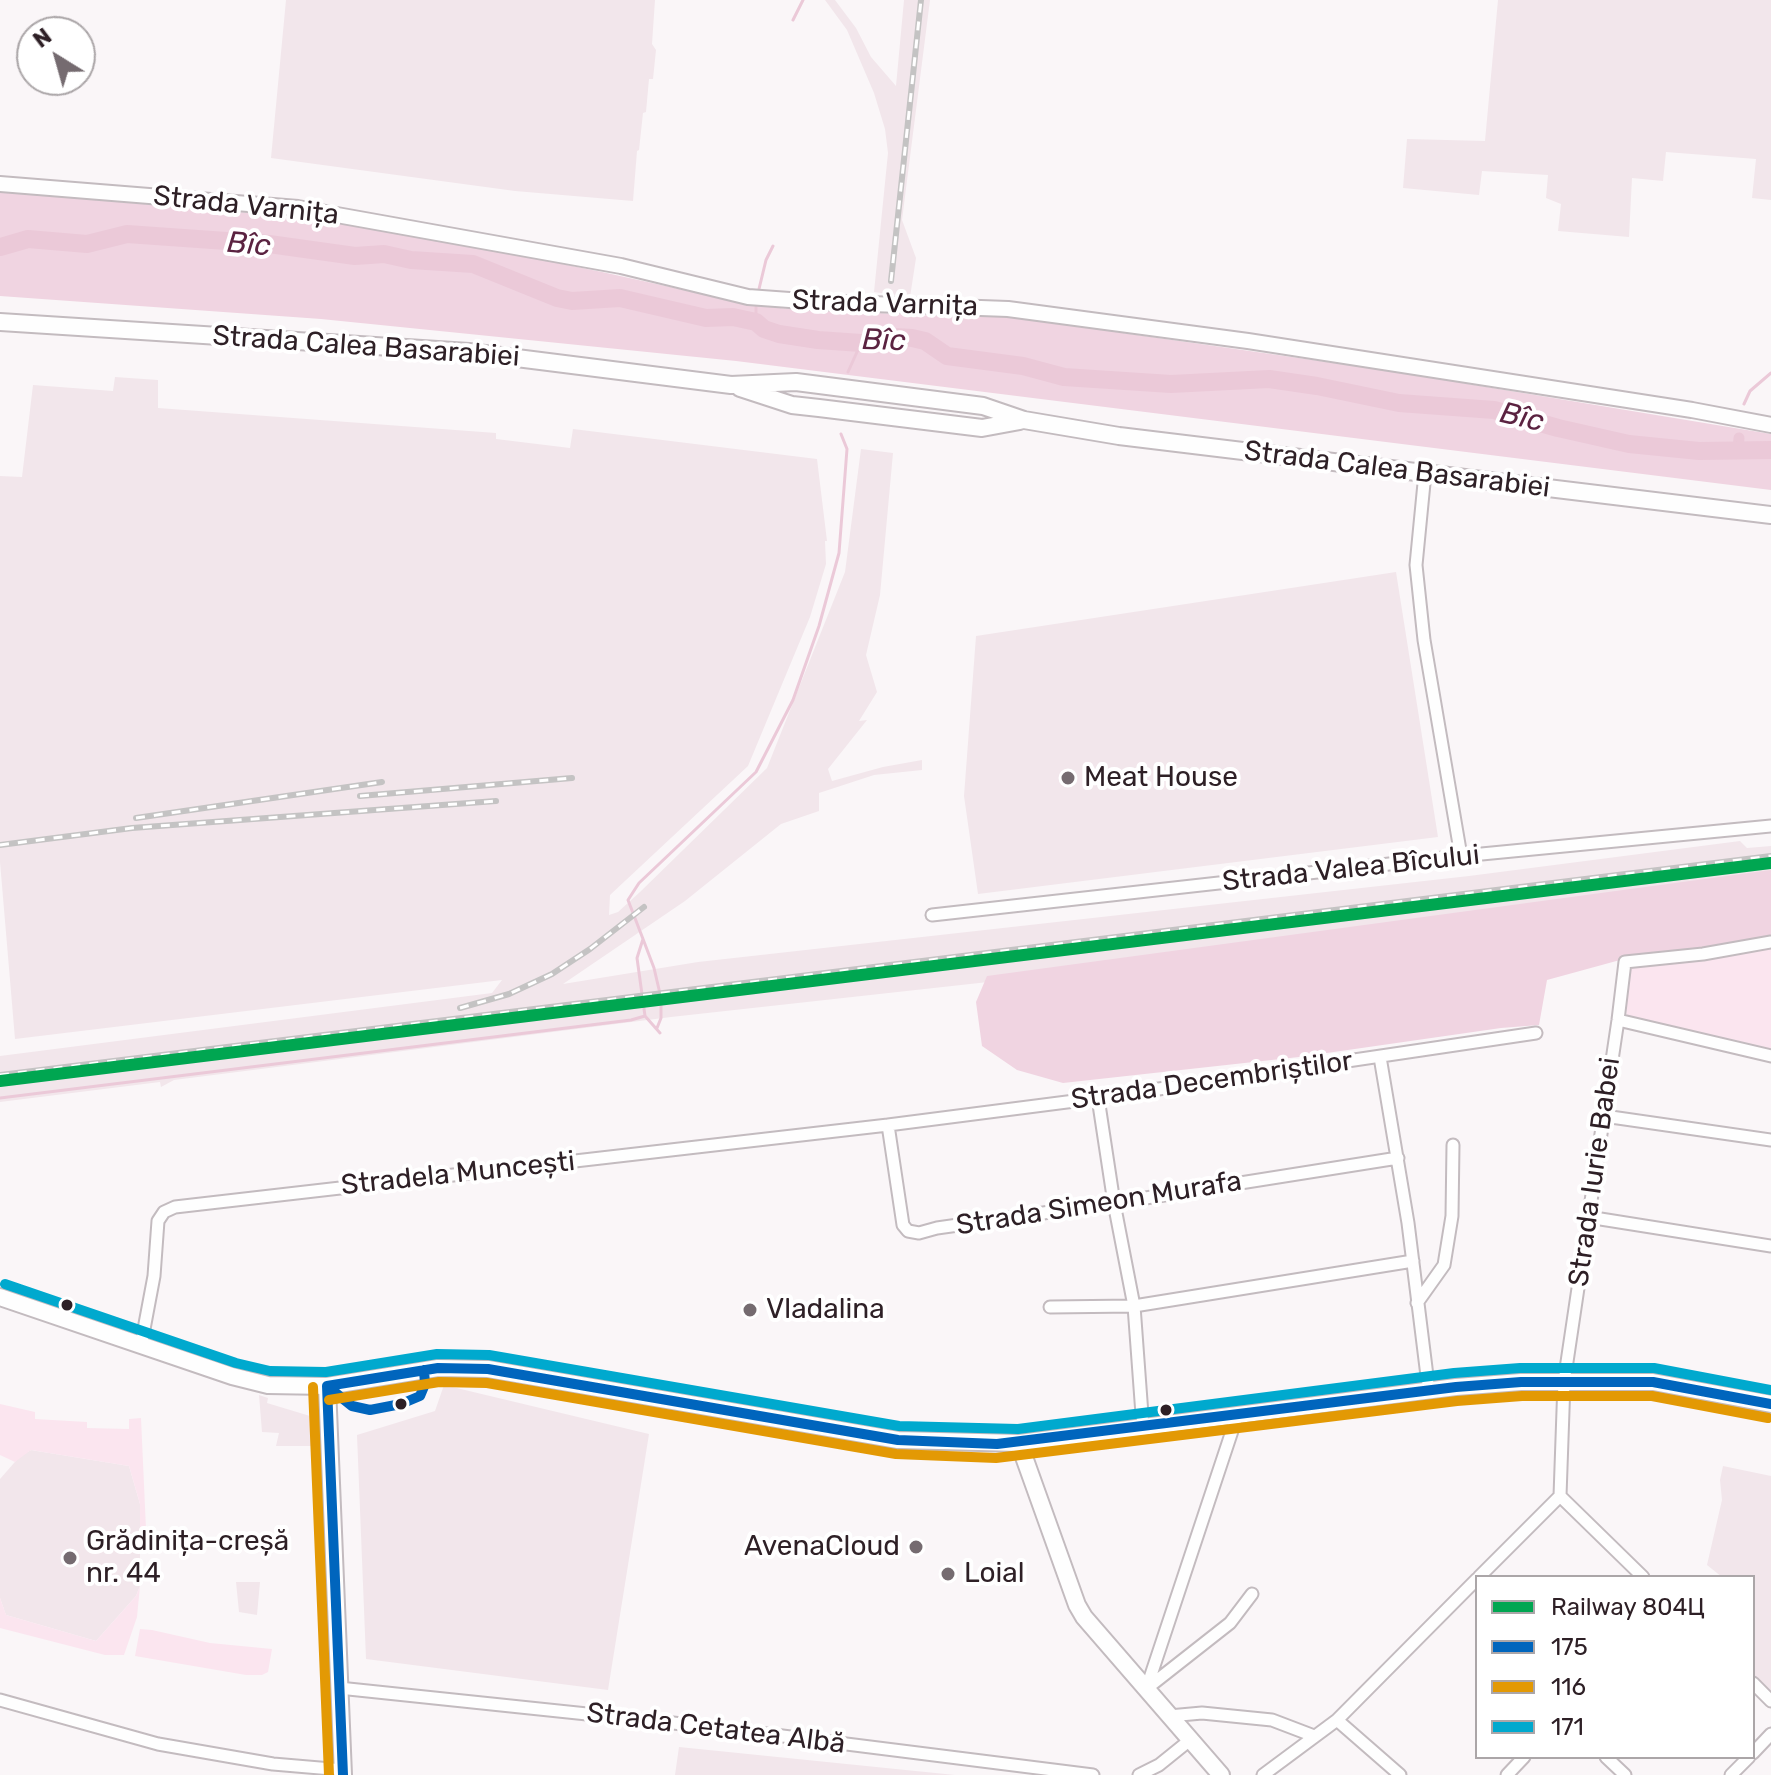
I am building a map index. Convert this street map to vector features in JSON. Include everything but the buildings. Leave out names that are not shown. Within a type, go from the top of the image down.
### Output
[{"type":"main road","name":"Strada Calea Basarabiei","points":[[0,322],[469,352],[731,385],[796,382],[983,406],[1024,420],[1119,436],[1771,515]]},
{"type":"main road","points":[[792,405],[796,382]]},
{"type":"main road","name":"Strada Calea Basarabiei","points":[[731,385],[792,405],[982,428],[1024,420]]},
{"type":"main road","points":[[938,422],[945,413],[942,401]]},
{"type":"main road","points":[[0,1297],[232,1376],[268,1385],[327,1386],[438,1368],[480,1368],[898,1440],[1019,1443],[1498,1383],[1653,1382],[1771,1404]]},
{"type":"main road","points":[[327,1386],[343,1773]]},
{"type":"main road","points":[[1019,1443],[1084,1617],[1221,1775]]},
{"type":"street","name":"Strada Varnița","points":[[0,184],[298,208],[621,266],[748,297],[1008,309],[1248,341],[1771,425]]},
{"type":"street","points":[[1425,473],[1416,565],[1424,640],[1461,856]]},
{"type":"street","name":"Strada Valea Bîcului","points":[[932,915],[1461,856],[1771,826]]},
{"type":"street","name":"Strada Iurie Babei","points":[[1560,1496],[1564,1382],[1625,962],[1771,942]]},
{"type":"street","points":[[1618,1020],[1771,1056]]},
{"type":"street","name":"Strada Decembriștilor","points":[[888,1125],[1098,1098],[1536,1033]]},
{"type":"street","points":[[1380,1057],[1398,1158],[1429,1392]]},
{"type":"street","points":[[1098,1098],[1134,1306],[1143,1428]]},
{"type":"street","points":[[1604,1116],[1771,1140]]},
{"type":"street","name":"Strada Simeon Murafa","points":[[888,1125],[903,1225],[913,1233],[1398,1158]]},
{"type":"street","name":"Stradela Muncești","points":[[141,1345],[154,1276],[158,1221],[164,1212],[175,1207],[888,1125]]},
{"type":"street","points":[[1417,1303],[1444,1265],[1452,1216],[1453,1145]]},
{"type":"street","points":[[1588,1217],[1771,1246]]},
{"type":"street","points":[[1050,1307],[1134,1306],[1413,1261]]},
{"type":"street","points":[[1146,1690],[1237,1416]]},
{"type":"street","points":[[1481,1575],[1560,1496],[1641,1575]]},
{"type":"street","points":[[1263,1775],[1337,1720],[1475,1581]]},
{"type":"street","points":[[1146,1690],[1230,1623],[1252,1594]]},
{"type":"street","points":[[1755,1685],[1771,1701]]},
{"type":"street","name":"Strada Cetatea Albă","points":[[339,1688],[711,1727],[1093,1775]]},
{"type":"street","points":[[0,1700],[158,1744],[343,1773]]},
{"type":"street","points":[[1169,1716],[1202,1713],[1272,1720],[1314,1736]]},
{"type":"street","points":[[1337,1720],[1400,1775]]},
{"type":"street","points":[[1755,1751],[1771,1734]]},
{"type":"street","points":[[1139,1775],[1159,1765],[1190,1740]]},
{"type":"street","points":[[1507,1775],[1522,1759]]},
{"type":"street","points":[[1608,1759],[1625,1775]]},
{"type":"street","points":[[1731,1775],[1747,1759]]},
{"type":"shaded area","points":[[286,0],[655,0],[653,79],[649,79],[646,112],[643,113],[633,201],[515,191],[271,158]]},
{"type":"shaded area","points":[[825,0],[835,0],[856,28],[871,57],[896,86],[904,0],[930,0],[902,220],[916,258],[910,297],[874,292],[888,153],[885,129],[874,93],[847,30]]},
{"type":"shaded area","points":[[1498,0],[1771,0],[1771,200],[1752,198],[1756,159],[1666,152],[1663,181],[1632,178],[1629,237],[1558,231],[1561,204],[1546,198],[1548,175],[1482,171],[1479,195],[1403,188],[1407,139],[1485,141]]},
{"type":"shaded area","points":[[0,192],[263,214],[409,233],[752,305],[965,317],[990,314],[1390,371],[1771,434],[1771,490],[736,361],[321,319],[0,296]]},
{"type":"shaded area","points":[[115,377],[158,380],[158,408],[496,433],[496,439],[570,448],[573,429],[817,459],[827,541],[826,564],[810,617],[748,766],[610,895],[609,915],[618,912],[640,892],[767,768],[845,572],[861,449],[893,453],[880,595],[866,655],[877,692],[859,721],[867,720],[828,769],[832,781],[922,760],[922,770],[874,775],[819,793],[819,811],[781,824],[685,901],[563,984],[698,962],[1469,876],[1740,841],[1747,848],[1771,846],[1771,884],[1251,953],[671,1017],[174,1080],[161,1087],[160,1082],[0,1102],[0,1056],[492,993],[502,980],[15,1039],[0,862],[0,476],[22,477],[33,385],[113,391]]},
{"type":"shaded area","points":[[1396,572],[1438,837],[978,894],[964,796],[976,636]]},
{"type":"shaded area","points":[[1771,870],[1771,941],[1620,960],[1547,980],[1539,1025],[1299,1057],[1063,1083],[1017,1070],[982,1046],[976,1002],[987,976]]},
{"type":"shaded area","points":[[1771,944],[1771,1054],[1626,1018],[1629,964]]},
{"type":"shaded area","points":[[444,1385],[649,1434],[608,1690],[366,1659],[357,1435],[435,1411]]},
{"type":"shaded area","points":[[259,1395],[268,1398],[267,1403],[310,1416],[314,1423],[315,1446],[276,1446],[279,1433],[262,1432]]},
{"type":"shaded area","points":[[0,1404],[35,1412],[35,1419],[87,1422],[87,1428],[129,1429],[129,1419],[141,1418],[146,1529],[140,1529],[140,1504],[129,1466],[31,1450],[15,1462],[0,1455]]},
{"type":"shaded area","name":"Grădinița-creșă nr. 44","points":[[31,1450],[129,1466],[140,1504],[140,1586],[136,1596],[96,1641],[6,1615],[0,1598],[0,1479],[21,1455]]},
{"type":"shaded area","points":[[1723,1466],[1771,1476],[1771,1691],[1755,1676],[1755,1575],[1720,1575],[1707,1565],[1722,1500],[1720,1480]]},
{"type":"shaded area","points":[[236,1582],[260,1582],[257,1615],[239,1612]]},
{"type":"shaded area","points":[[140,1586],[137,1617],[124,1655],[105,1655],[0,1628],[0,1598],[6,1615],[96,1641],[136,1596]]},
{"type":"shaded area","points":[[140,1629],[210,1643],[272,1649],[268,1672],[246,1675],[135,1656]]},
{"type":"shaded area","points":[[679,1747],[955,1775],[675,1775]]},
{"type":"waterway","points":[[793,20],[803,0]]},
{"type":"waterway","name":"Bîc","points":[[0,247],[28,239],[87,244],[127,234],[473,264],[557,298],[572,301],[620,298],[706,318],[733,317],[756,322],[764,329],[779,334],[818,340],[861,343],[895,337],[912,338],[925,341],[947,356],[1023,366],[1064,377],[1171,384],[1269,379],[1399,403],[1494,410],[1629,444],[1699,451],[1771,450]]},
{"type":"waterway","points":[[759,289],[773,246]]},
{"type":"waterway","points":[[756,307],[756,322]]},
{"type":"waterway","points":[[848,372],[861,343]]},
{"type":"waterway","points":[[1744,404],[1750,391],[1771,373]]},
{"type":"waterway","points":[[0,1098],[645,1016],[637,958],[643,939],[628,900],[639,883],[756,772],[793,700],[819,626],[839,553],[847,449],[841,434]]},
{"type":"waterway","points":[[1738,450],[1739,438]]},
{"type":"waterway","points":[[643,939],[661,998],[661,1018],[657,1028]]},
{"type":"waterway","points":[[645,1016],[660,1033]]},
{"type":"railway","points":[[891,281],[921,0]]},
{"type":"railway","points":[[360,796],[572,778]]},
{"type":"railway","points":[[136,818],[382,782]]},
{"type":"railway","points":[[0,845],[132,828],[496,801]]},
{"type":"railway","points":[[0,1075],[1771,856]]},
{"type":"railway","points":[[460,1008],[509,994],[552,974],[644,907]]},
{"type":"rail line","name":"804Ц","points":[[0,1081],[1771,863]]},
{"type":"transit line","name":"171","points":[[5,1284],[236,1363],[270,1371],[326,1372],[437,1354],[489,1355],[899,1426],[1018,1429],[1454,1373],[1520,1368],[1654,1368],[1771,1390]]},
{"type":"transit line","name":"175","points":[[327,1386],[438,1368],[488,1369],[898,1440],[997,1444],[1456,1387],[1521,1382],[1653,1382],[1771,1404]]},
{"type":"transit line","name":"175","points":[[327,1386],[352,1406],[370,1410],[401,1404],[420,1396],[425,1384],[424,1370]]},
{"type":"transit line","name":"116","points":[[329,1400],[439,1382],[487,1383],[896,1454],[996,1458],[1457,1401],[1522,1396],[1652,1396],[1768,1418]]},
{"type":"transit line","name":"175","points":[[327,1386],[343,1775]]},
{"type":"transit line","name":"116","points":[[313,1387],[329,1775]]},
{"type":"place","name":"Meat House","points":[[1068,778]]},
{"type":"place","name":"Vladalina","points":[[750,1310]]},
{"type":"place","name":"AvenaCloud","points":[[916,1547]]},
{"type":"place","name":"Grădinița-creșă nr. 44","points":[[70,1558]]},
{"type":"place","name":"Loial","points":[[948,1574]]}]
